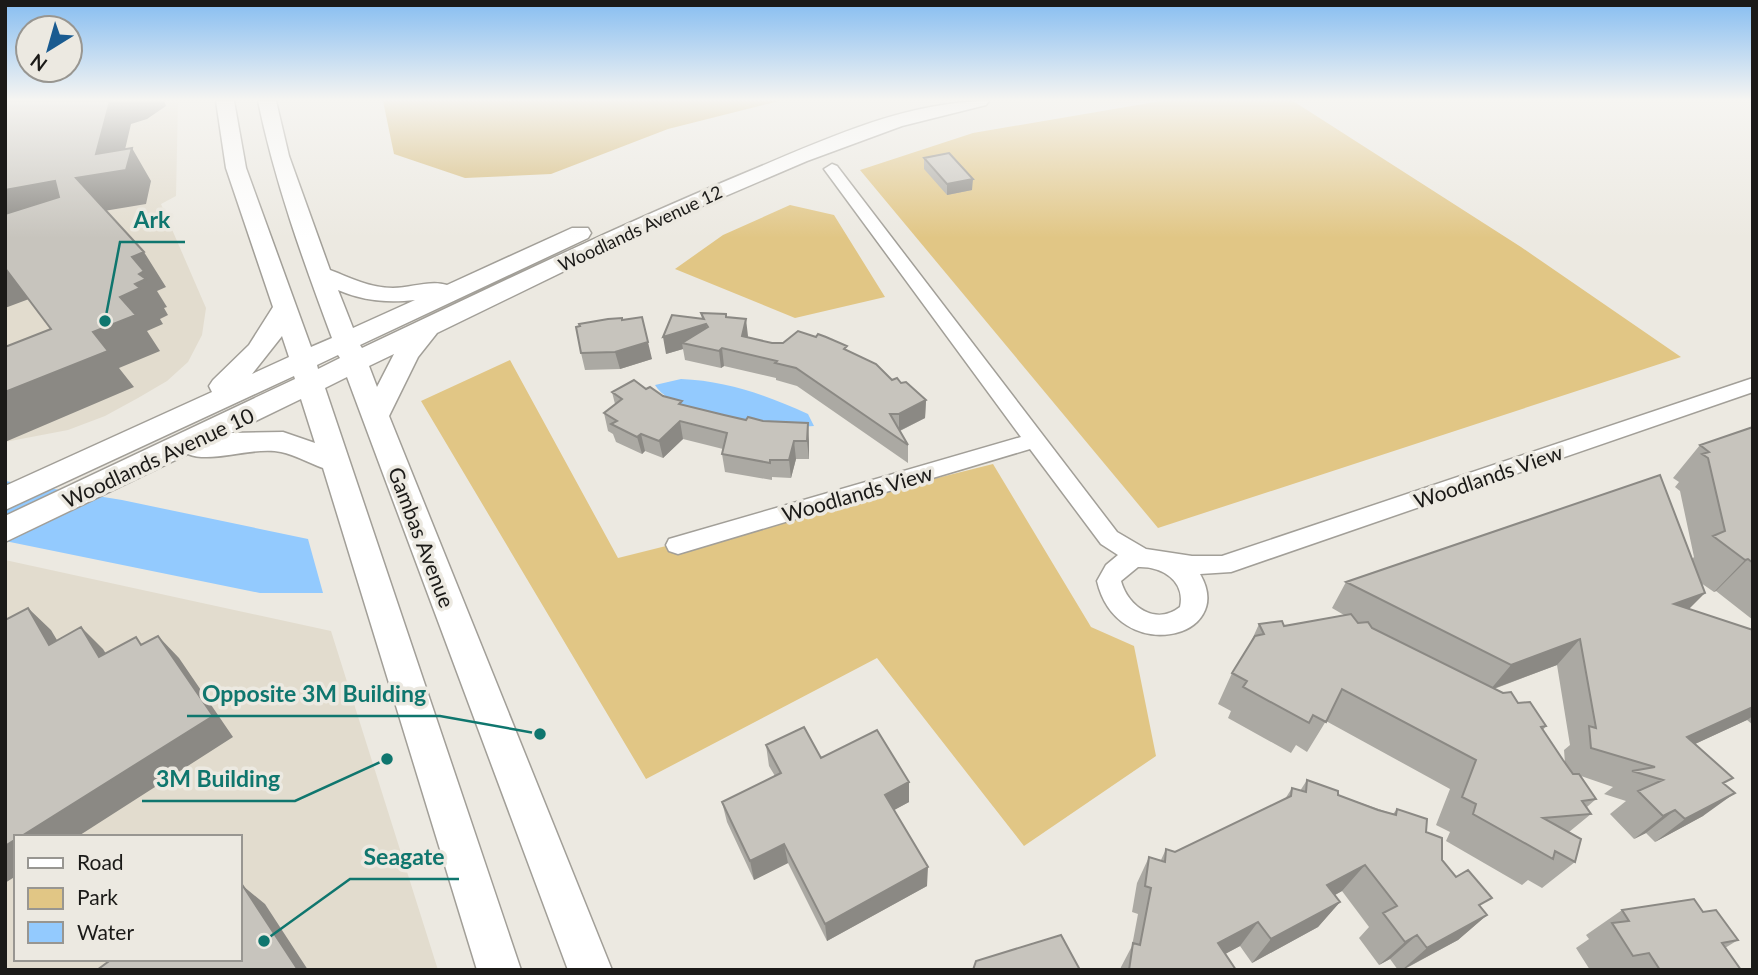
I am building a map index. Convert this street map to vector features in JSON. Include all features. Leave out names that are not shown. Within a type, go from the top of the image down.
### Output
[{"type":"main road","points":[[232,146],[236,168],[285,308],[499,970]]},
{"type":"main road","name":"Gambas Avenue","points":[[277,146],[320,274],[590,970]]},
{"type":"main road","name":"Woodlands Avenue 12","points":[[306,373],[350,352],[466,286],[647,201],[784,146]]},
{"type":"main road","name":"Woodlands Avenue 12","points":[[350,352],[429,328],[659,216],[828,146]]},
{"type":"main road","points":[[320,274],[365,293],[393,295],[466,286]]},
{"type":"main road","points":[[189,413],[258,355],[285,308]]},
{"type":"main road","points":[[375,417],[407,354],[429,328]]},
{"type":"main road","name":"Woodlands Avenue 10","points":[[5,499],[189,413],[306,373]]},
{"type":"main road","name":"Woodlands Avenue 10","points":[[5,530],[168,453],[306,373]]},
{"type":"main road","points":[[168,453],[239,442],[283,442],[335,463]]},
{"type":"street","name":"Woodlands View","points":[[832,169],[1109,538],[1115,568]]},
{"type":"street","name":"Woodlands View","points":[[1222,565],[1196,596],[1192,610],[1175,623],[1147,623],[1124,612],[1114,602],[1108,581],[1115,568],[1127,560],[1150,558],[1185,564],[1222,565],[1748,391]]},
{"type":"street","name":"Woodlands View","points":[[678,545],[1036,440]]},
{"type":"street","name":"Woodlands View","points":[[1109,538],[1150,558],[1175,566],[1187,576],[1196,596]]},
{"type":"shaded area","points":[[5,146],[177,146],[176,196],[161,204],[206,308],[202,335],[188,362],[167,381],[105,416],[68,430],[5,442]]},
{"type":"shaded area","points":[[392,146],[622,146],[551,174],[465,178],[394,154]]},
{"type":"shaded area","points":[[5,560],[331,631],[438,970],[5,970]]},
{"type":"green space","points":[[932,146],[1364,146],[1521,247],[1681,357],[1158,528],[860,170]]},
{"type":"green space","points":[[790,205],[834,215],[885,297],[795,318],[675,269],[723,235]]},
{"type":"green space","points":[[510,360],[618,558],[993,464],[1091,627],[1134,646],[1156,756],[1024,846],[877,658],[646,779],[421,401]]},
{"type":"water","points":[[681,379],[730,386],[761,395],[808,414],[814,426],[753,422],[704,412],[665,396],[655,385]]},
{"type":"water","points":[[5,481],[122,500],[308,539],[323,593],[260,593],[5,541]]},
{"type":"building","points":[[5,146],[98,146],[96,154],[132,148],[126,170],[76,178],[144,252],[132,257],[144,271],[139,274],[146,279],[135,284],[140,288],[120,297],[136,315],[93,332],[108,351],[5,392],[5,347],[51,329],[5,268],[5,214],[59,197],[55,181],[5,190]]},
{"type":"building","points":[[949,153],[973,179],[947,184],[924,158]]},
{"type":"building","points":[[701,313],[726,314],[726,317],[746,319],[742,336],[772,343],[783,343],[798,331],[816,337],[818,334],[847,346],[844,349],[876,364],[892,380],[897,378],[901,383],[906,382],[926,400],[899,414],[890,414],[908,445],[796,368],[722,348],[719,351],[682,343],[708,327],[706,324],[663,337],[672,315],[704,319]]},
{"type":"building","points":[[642,317],[648,342],[615,352],[581,353],[576,327],[580,326],[579,324]]},
{"type":"building","points":[[634,380],[646,389],[650,387],[663,396],[682,401],[679,404],[746,420],[748,417],[763,421],[808,423],[807,441],[794,441],[789,460],[770,460],[770,463],[722,454],[727,433],[680,421],[659,441],[641,434],[637,437],[611,424],[617,421],[604,413],[622,399],[612,392]]},
{"type":"building","points":[[1753,427],[1753,563],[1713,536],[1725,531],[1708,458],[1702,454],[1709,452],[1700,445]]},
{"type":"building","points":[[1660,475],[1705,593],[1674,604],[1753,630],[1753,707],[1687,737],[1733,778],[1723,783],[1735,793],[1685,819],[1675,810],[1663,816],[1638,791],[1663,780],[1632,771],[1655,767],[1591,748],[1589,726],[1596,728],[1580,639],[1511,665],[1346,582]]},
{"type":"building","points":[[28,608],[49,645],[81,627],[99,657],[136,637],[141,645],[158,636],[213,716],[23,835],[14,835],[14,840],[5,846],[5,620]]},
{"type":"building","points":[[1351,614],[1358,623],[1368,622],[1372,628],[1503,693],[1511,692],[1518,703],[1530,702],[1546,726],[1541,727],[1563,760],[1573,774],[1579,774],[1596,799],[1582,801],[1591,814],[1543,818],[1581,839],[1575,862],[1555,851],[1553,859],[1473,814],[1476,804],[1462,797],[1476,760],[1342,689],[1326,722],[1313,715],[1309,723],[1243,687],[1247,681],[1232,673],[1255,636],[1264,634],[1259,624],[1282,621],[1284,626]]},
{"type":"building","points":[[804,727],[821,758],[877,730],[909,782],[885,795],[928,867],[825,924],[784,844],[750,861],[722,802],[781,773],[766,745]]},
{"type":"building","points":[[1307,780],[1378,810],[1396,815],[1397,809],[1427,819],[1426,832],[1442,838],[1442,860],[1456,877],[1468,870],[1492,898],[1479,905],[1487,915],[1427,948],[1417,935],[1405,942],[1383,913],[1397,906],[1365,865],[1327,885],[1340,902],[1271,939],[1258,922],[1218,943],[1236,970],[1129,970],[1133,943],[1140,945],[1151,888],[1145,886],[1149,857],[1165,862],[1166,849],[1175,852],[1291,796],[1292,788],[1306,792]]},
{"type":"building","points":[[242,887],[298,970],[97,970],[109,961],[242,961]]},
{"type":"building","points":[[1694,899],[1703,912],[1716,910],[1738,940],[1722,943],[1741,970],[1660,970],[1649,953],[1633,956],[1612,923],[1629,921],[1622,910]]},
{"type":"building","points":[[1061,935],[1080,970],[973,970],[976,961]]},
{"type":"place","name":"Ark","points":[[105,321]]},
{"type":"place","name":"Opposite 3M Building","points":[[540,734]]},
{"type":"place","name":"3M Building","points":[[387,759]]},
{"type":"place","name":"Seagate","points":[[264,941]]}]
